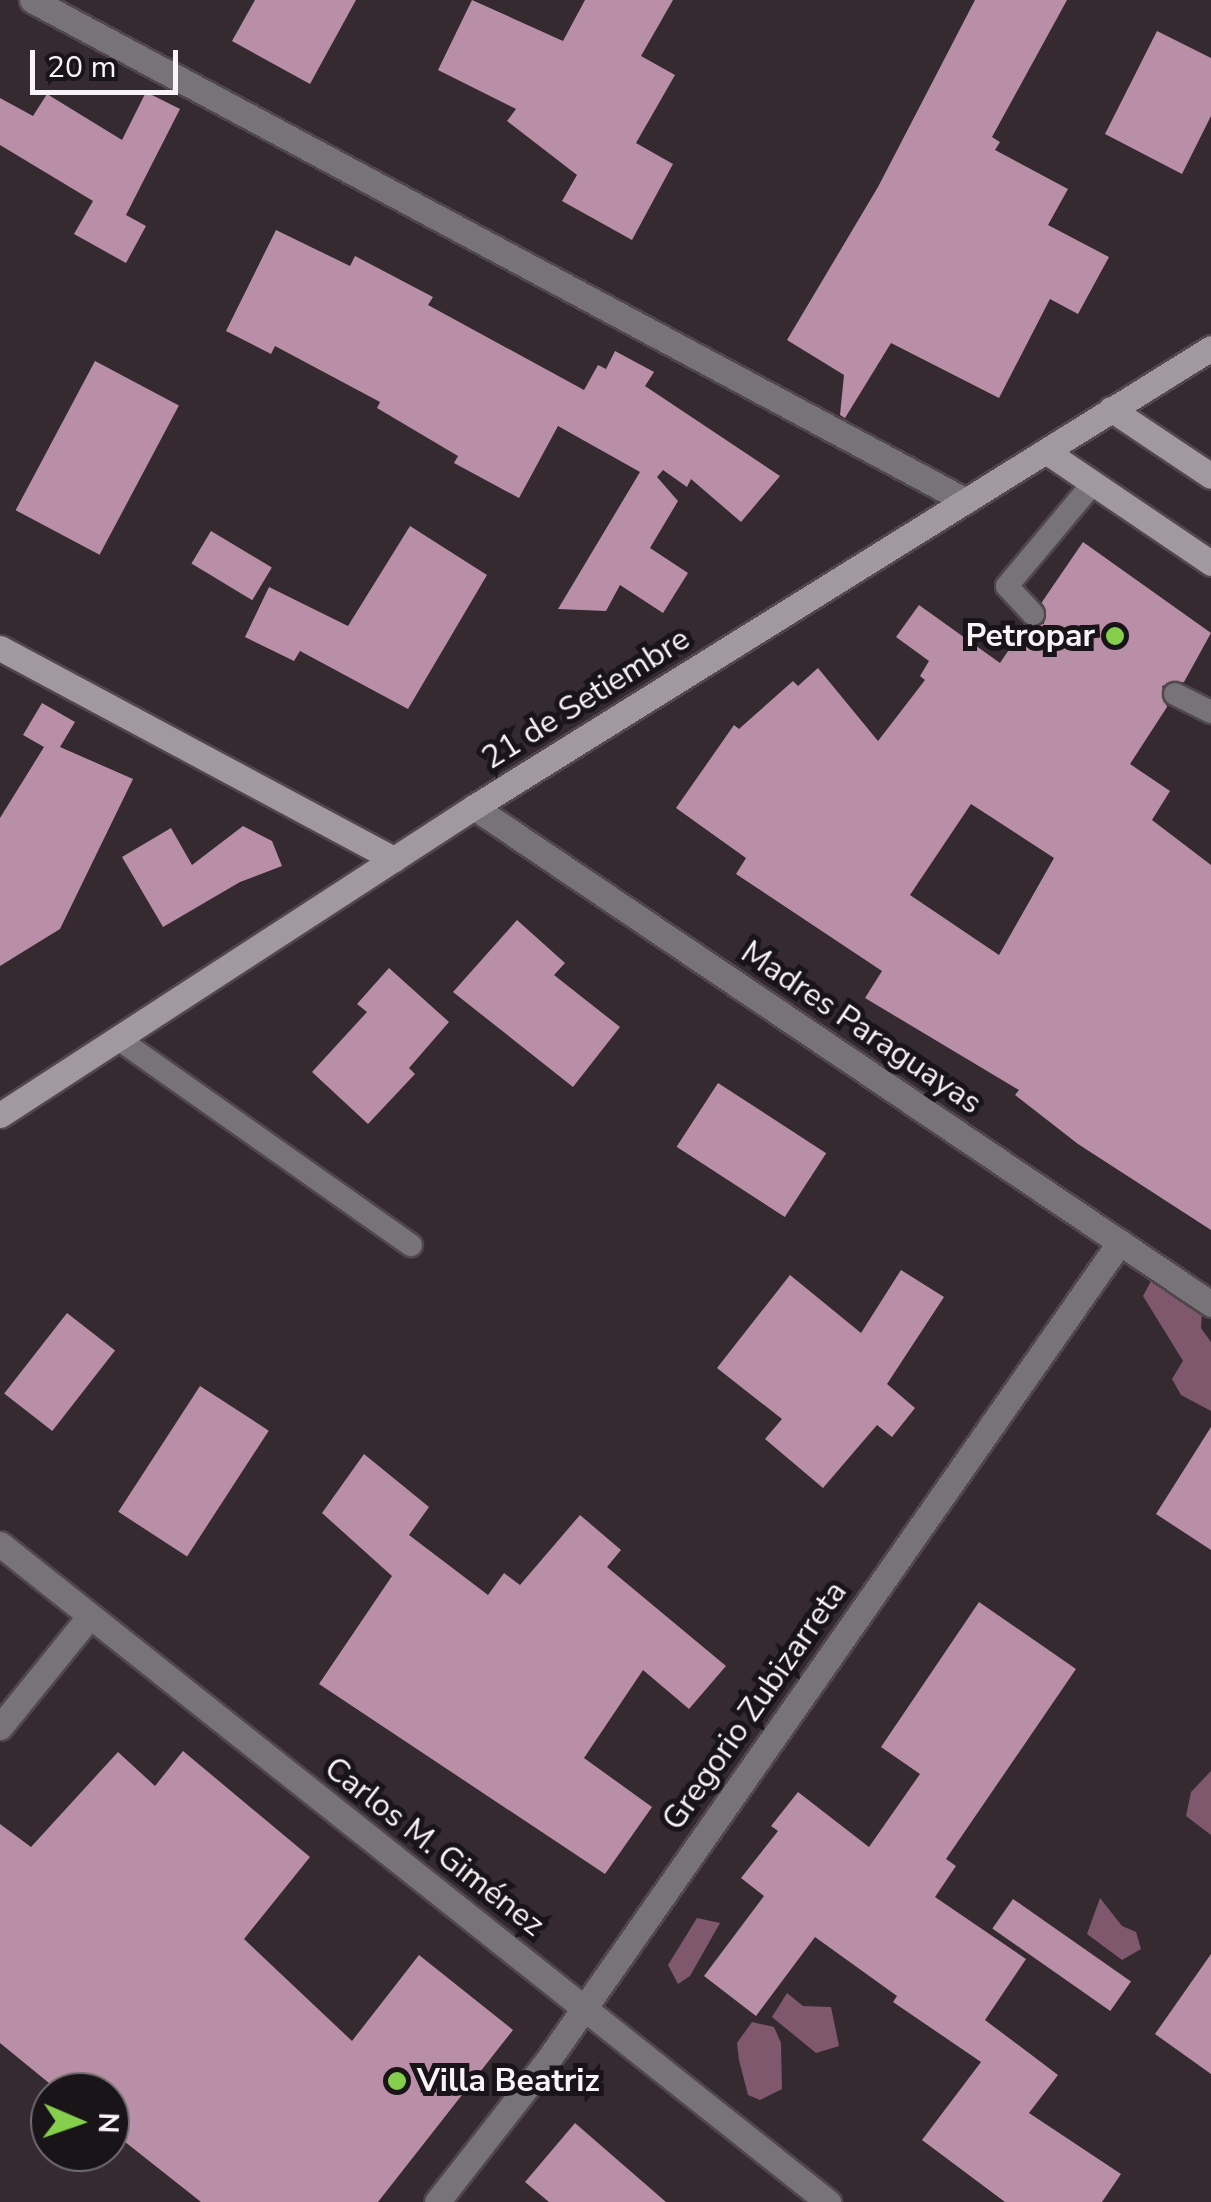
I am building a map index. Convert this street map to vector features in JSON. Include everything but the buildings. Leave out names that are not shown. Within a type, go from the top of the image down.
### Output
[{"type":"main road","name":"21 de Setiembre","points":[[0,1116],[474,807],[1211,348]]},
{"type":"main road","points":[[1112,409],[1211,476]]},
{"type":"main road","points":[[1047,452],[1211,563]]},
{"type":"main road","points":[[0,648],[394,859]]},
{"type":"street","points":[[32,0],[966,500]]},
{"type":"street","name":"Madres Paraguayas","points":[[474,807],[1211,1304]]},
{"type":"street","name":"Gregorio Zubizarreta","points":[[437,2202],[584,2007],[1120,1242]]},
{"type":"street","name":"Carlos M. Giménez","points":[[0,1544],[828,2202]]},
{"type":"street","points":[[0,1727],[90,1617]]},
{"type":"lane","points":[[1034,614],[1007,586],[1093,483]]},
{"type":"lane","points":[[1176,694],[1211,712]]},
{"type":"lane","points":[[120,1040],[411,1245]]},
{"type":"shaded area","points":[[1160,1264],[1203,1294],[1201,1328],[1211,1342],[1211,1411],[1181,1395],[1172,1379],[1183,1361],[1143,1296]]},
{"type":"shaded area","points":[[1211,1771],[1211,1835],[1186,1816],[1191,1792]]},
{"type":"shaded area","points":[[1100,1898],[1122,1926],[1136,1932],[1141,1949],[1122,1960],[1087,1934]]},
{"type":"shaded area","points":[[697,1918],[720,1923],[690,1976],[678,1984],[668,1965]]},
{"type":"shaded area","points":[[787,1993],[803,2006],[831,2007],[839,2046],[816,2053],[772,2017]]},
{"type":"shaded area","points":[[752,2022],[774,2027],[781,2043],[782,2089],[760,2100],[748,2095],[737,2043]]},
{"type":"place","name":"Petropar","points":[[1115,636]]},
{"type":"place","name":"Villa Beatriz","points":[[397,2081]]}]
